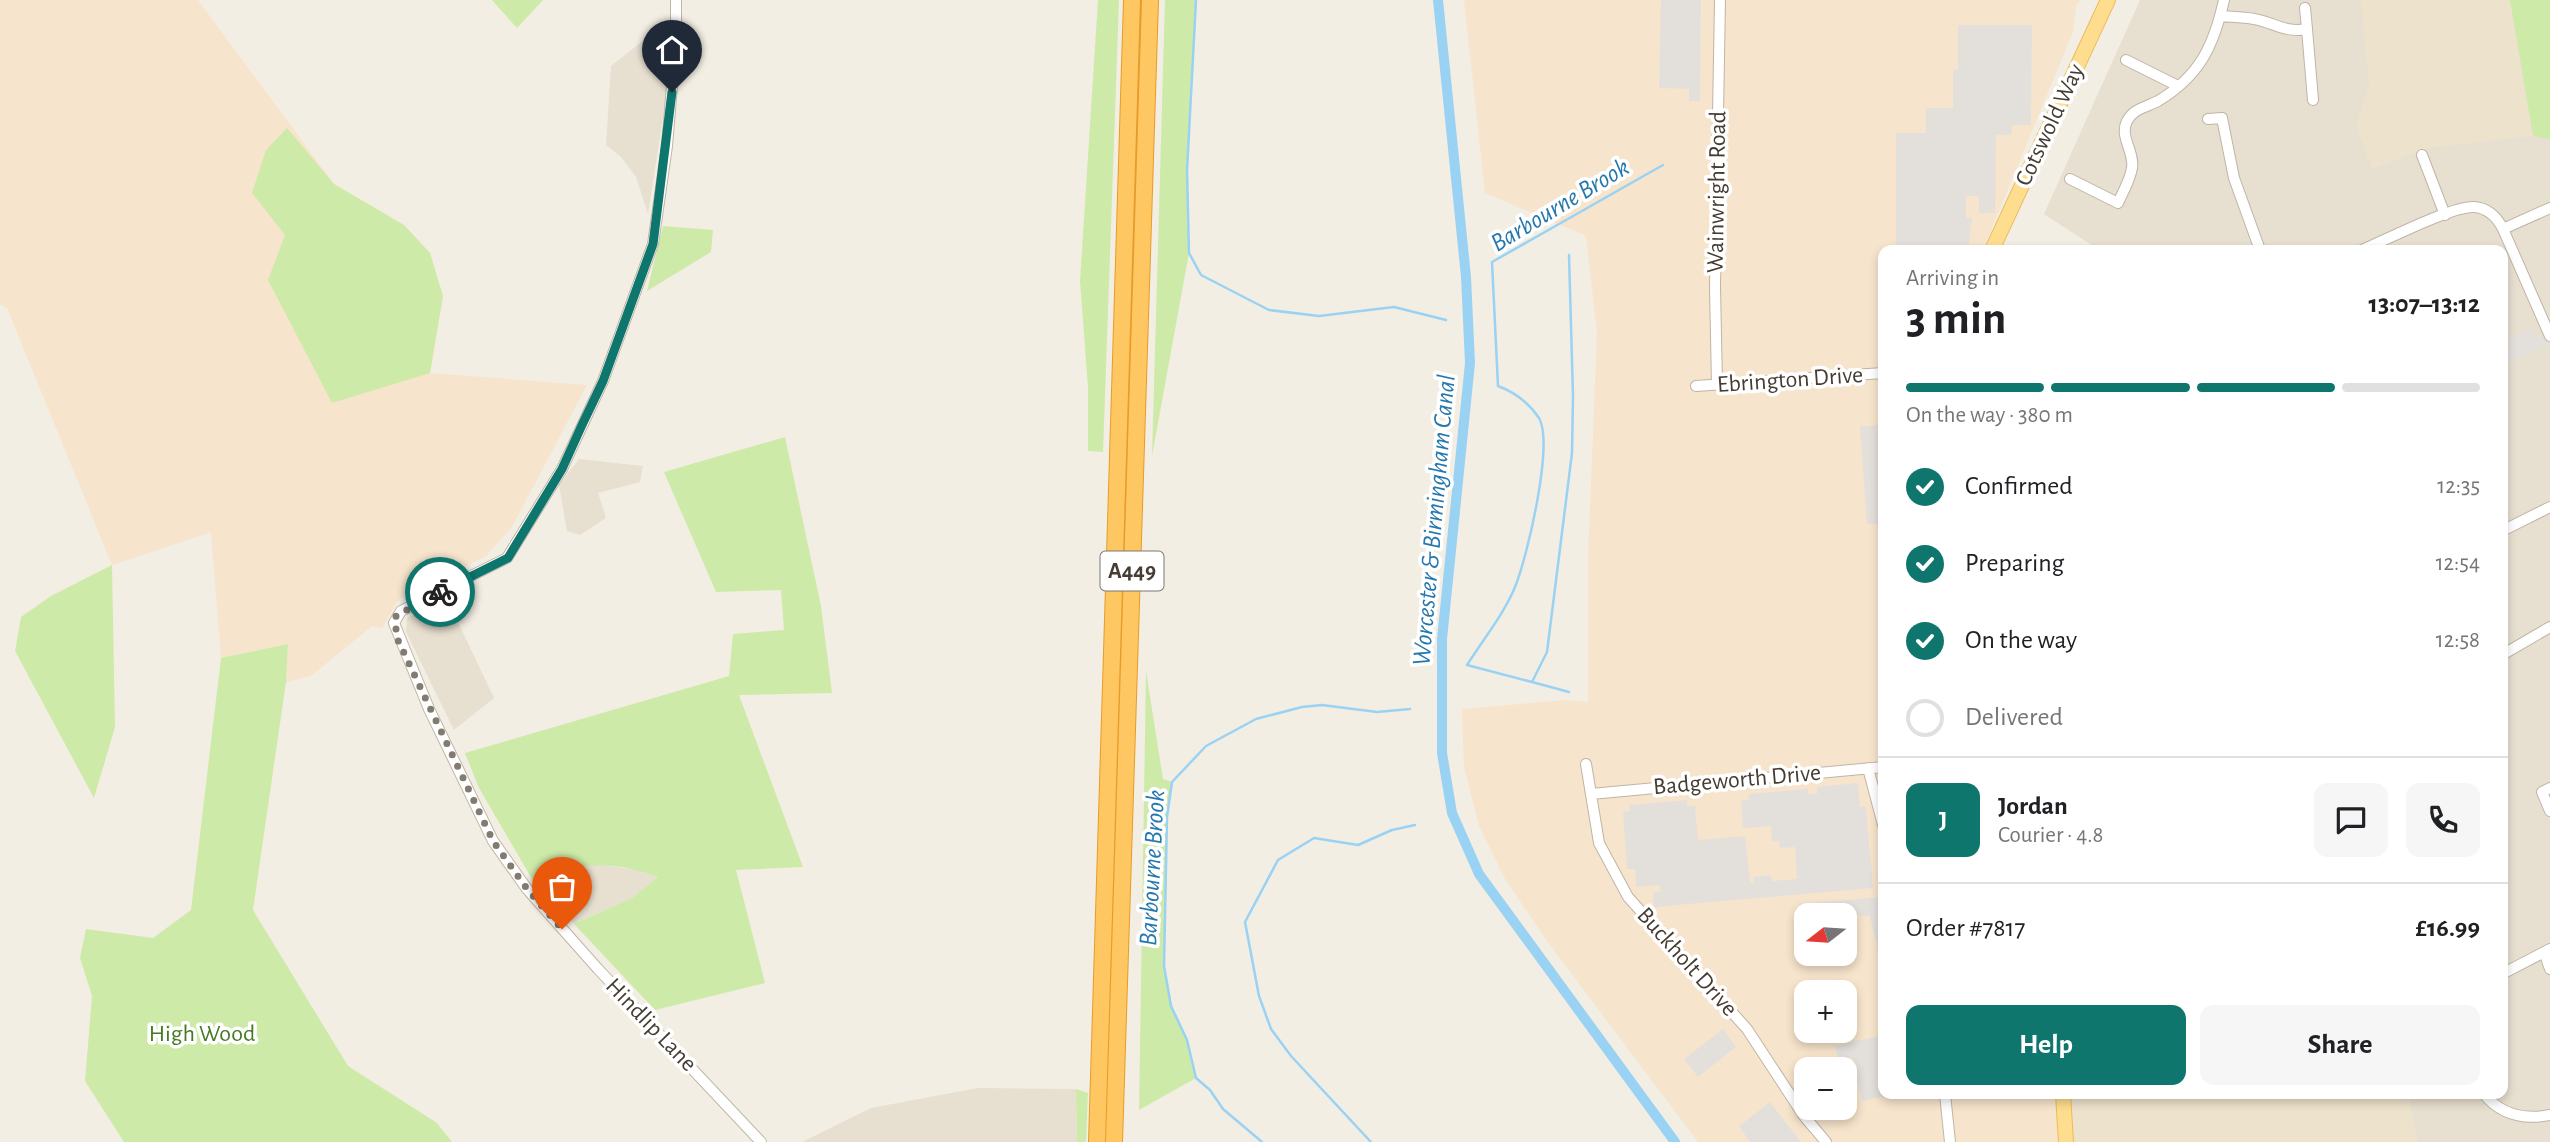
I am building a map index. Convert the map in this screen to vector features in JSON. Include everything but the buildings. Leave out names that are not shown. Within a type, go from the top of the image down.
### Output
[{"type":"highway","name":"A449","points":[[1097,1142],[1132,0]]},
{"type":"highway","name":"A449","points":[[1114,1142],[1150,0]]},
{"type":"main road","name":"Cotswold Way","points":[[1994,245],[2108,0]]},
{"type":"main road","points":[[2063,1099],[2066,1142]]},
{"type":"street","name":"Hindlip Lane","points":[[676,0],[676,38],[667,146],[653,244],[603,381],[562,469],[508,558],[401,611],[394,623],[429,709],[493,841],[527,889],[597,969],[761,1142]]},
{"type":"street","name":"Wainwright Road","points":[[1717,385],[1715,287],[1720,0]]},
{"type":"street","points":[[2070,179],[2119,203],[2133,165],[2125,138],[2126,123],[2135,110],[2156,102],[2200,66],[2217,31],[2224,0]]},
{"type":"street","points":[[2305,8],[2313,100]]},
{"type":"street","points":[[2220,16],[2252,19],[2288,32],[2307,29]]},
{"type":"street","points":[[2126,60],[2178,86]]},
{"type":"street","points":[[2208,119],[2222,118],[2234,178],[2258,245]]},
{"type":"street","points":[[2422,155],[2445,215]]},
{"type":"street","points":[[2384,245],[2445,215],[2477,207],[2494,216],[2503,229],[2549,332]]},
{"type":"street","points":[[2503,229],[2550,208]]},
{"type":"street","name":"Ebrington Drive","points":[[1696,386],[1878,373]]},
{"type":"street","points":[[2508,528],[2550,507]]},
{"type":"street","points":[[2508,652],[2550,627]]},
{"type":"street","name":"Buckholt Drive","points":[[1586,764],[1599,843],[1628,897],[1747,1029],[1804,1116],[1826,1142]]},
{"type":"street","name":"Badgeworth Drive","points":[[1591,794],[1878,767]]},
{"type":"street","points":[[1868,768],[1878,806]]},
{"type":"street","points":[[2550,788],[2542,792],[2550,811]]},
{"type":"street","points":[[2508,971],[2547,951],[2550,969]]},
{"type":"street","points":[[1946,1099],[1950,1142]]},
{"type":"street","points":[[2488,1099],[2493,1105],[2516,1116],[2535,1118],[2550,1115]]},
{"type":"shaded area","points":[[0,0],[198,0],[334,184],[404,225],[430,253],[443,296],[430,373],[587,385],[512,527],[486,556],[399,599],[382,628],[372,626],[311,676],[286,682],[288,644],[221,658],[211,532],[112,565],[7,308],[0,305]]},
{"type":"shaded area","points":[[1464,0],[2081,0],[2076,5],[2073,32],[1985,245],[1878,245],[1878,1099],[2056,1099],[2060,1142],[1698,1142],[1547,941],[1505,879],[1479,826],[1464,767],[1462,709],[1565,700],[1588,702],[1588,559],[1597,333],[1586,236],[1485,193]]},
{"type":"shaded area","points":[[1661,0],[1701,0],[1700,101],[1689,101],[1689,89],[1659,88]]},
{"type":"shaded area","points":[[2140,0],[2550,0],[2550,1142],[2417,1142],[2409,1099],[2508,1099],[2508,245],[2091,245],[2044,214]]},
{"type":"shaded area","points":[[2361,0],[2510,0],[2533,136],[2428,148],[2372,169],[2356,125],[2369,85]]},
{"type":"shaded area","points":[[669,20],[667,91],[648,214],[636,177],[621,157],[606,145],[611,66]]},
{"type":"shaded area","points":[[1958,25],[2032,25],[2031,125],[2012,125],[2011,135],[1996,135],[1995,213],[1979,213],[1979,196],[1966,196],[1966,218],[1972,218],[1969,245],[1896,245],[1896,133],[1926,133],[1926,108],[1953,108],[1953,70],[1958,69]]},
{"type":"shaded area","points":[[2531,329],[2534,337],[2542,334],[2547,345],[2508,363],[2508,340]]},
{"type":"shaded area","points":[[1878,425],[1878,523],[1867,524],[1860,426]]},
{"type":"shaded area","points":[[579,459],[643,466],[640,482],[598,493],[606,518],[580,535],[567,531],[559,485]]},
{"type":"shaded area","points":[[447,599],[494,698],[454,730],[406,632],[407,618]]},
{"type":"shaded area","points":[[1858,783],[1860,807],[1866,807],[1873,888],[1654,907],[1653,892],[1661,891],[1660,885],[1636,887],[1635,869],[1627,869],[1623,812],[1630,811],[1629,805],[1687,800],[1687,806],[1695,806],[1698,840],[1745,836],[1750,883],[1754,883],[1753,877],[1771,875],[1772,881],[1797,879],[1795,847],[1780,848],[1779,841],[1772,841],[1771,826],[1743,828],[1741,800],[1749,800],[1749,794],[1808,789],[1808,794],[1817,794],[1817,787]]},
{"type":"shaded area","points":[[597,864],[636,870],[658,877],[632,898],[574,924],[532,879],[575,865]]},
{"type":"shaded area","points":[[1878,897],[1878,951],[1870,916],[1857,916],[1857,903],[1811,903]]},
{"type":"shaded area","points":[[1723,1029],[1736,1047],[1698,1077],[1684,1059]]},
{"type":"shaded area","points":[[1878,1036],[1878,1098],[1862,1101],[1857,1079],[1857,1057],[1837,1057],[1835,1046]]},
{"type":"shaded area","points":[[978,1088],[1076,1089],[1077,1142],[802,1142],[871,1108]]},
{"type":"shaded area","points":[[2070,1099],[2409,1099],[2417,1142],[2072,1142]]},
{"type":"shaded area","points":[[1770,1102],[1801,1142],[1750,1142],[1739,1126]]},
{"type":"green space","points":[[492,0],[543,0],[517,28]]},
{"type":"green space","points":[[1098,0],[1119,0],[1103,452],[1088,451],[1088,388],[1080,281]]},
{"type":"green space","points":[[1165,0],[1196,0],[1187,171],[1189,253],[1152,456]]},
{"type":"green space","points":[[2510,0],[2550,0],[2550,139],[2533,136]]},
{"type":"green space","points":[[287,128],[334,184],[404,225],[430,253],[443,296],[430,373],[332,403],[268,280],[285,235],[252,193],[266,150]]},
{"type":"green space","points":[[663,226],[713,230],[711,252],[647,291]]},
{"type":"green space","points":[[785,437],[821,606],[832,693],[739,695],[803,867],[736,870],[765,983],[655,1010],[574,924],[632,898],[658,877],[624,867],[595,865],[566,869],[532,879],[479,788],[465,753],[729,676],[733,634],[784,630],[781,590],[716,592],[664,472]]},
{"type":"green space","points":[[112,565],[115,727],[94,798],[15,651],[21,617],[51,596]]},
{"type":"green space","name":"High Wood","points":[[288,644],[286,682],[253,910],[348,1066],[437,1123],[452,1142],[124,1142],[85,1081],[92,996],[80,958],[86,929],[153,938],[191,910],[221,658]]},
{"type":"green space","points":[[1146,671],[1163,779],[1172,782],[1167,817],[1164,966],[1171,1006],[1187,1040],[1196,1078],[1139,1110]]},
{"type":"green space","points":[[1076,1089],[1088,1093],[1086,1142],[1077,1142]]},
{"type":"waterway","name":"Barbourne Brook","points":[[1196,0],[1187,171],[1189,253],[1201,275],[1269,310],[1319,316],[1394,307],[1446,320]]},
{"type":"waterway","name":"Worcester & Birmingham Canal","points":[[1438,0],[1466,277],[1470,363],[1442,639],[1442,753],[1452,813],[1479,874],[1675,1142]]},
{"type":"waterway","name":"Barbourne Brook","points":[[1569,255],[1572,453],[1547,652],[1532,682],[1467,665],[1515,587],[1532,528],[1543,451],[1543,432],[1539,418],[1521,399],[1498,386],[1492,262],[1663,165]]},
{"type":"waterway","points":[[1532,682],[1569,692]]},
{"type":"waterway","name":"Barbourne Brook","points":[[1262,1142],[1223,1109],[1210,1090],[1196,1078],[1187,1040],[1171,1006],[1164,966],[1167,817],[1172,782],[1206,746],[1256,719],[1302,707],[1322,705],[1377,712],[1410,709]]},
{"type":"waterway","points":[[1371,1142],[1291,1056],[1271,1029],[1259,996],[1245,922],[1278,860],[1314,838],[1358,845],[1392,830],[1415,825]]},
{"type":"way so far","points":[[440,592],[396,616],[396,636],[493,841],[527,889],[562,929]]},
{"type":"route","points":[[440,592],[508,558],[562,469],[603,381],[653,244],[672,92]]}]
